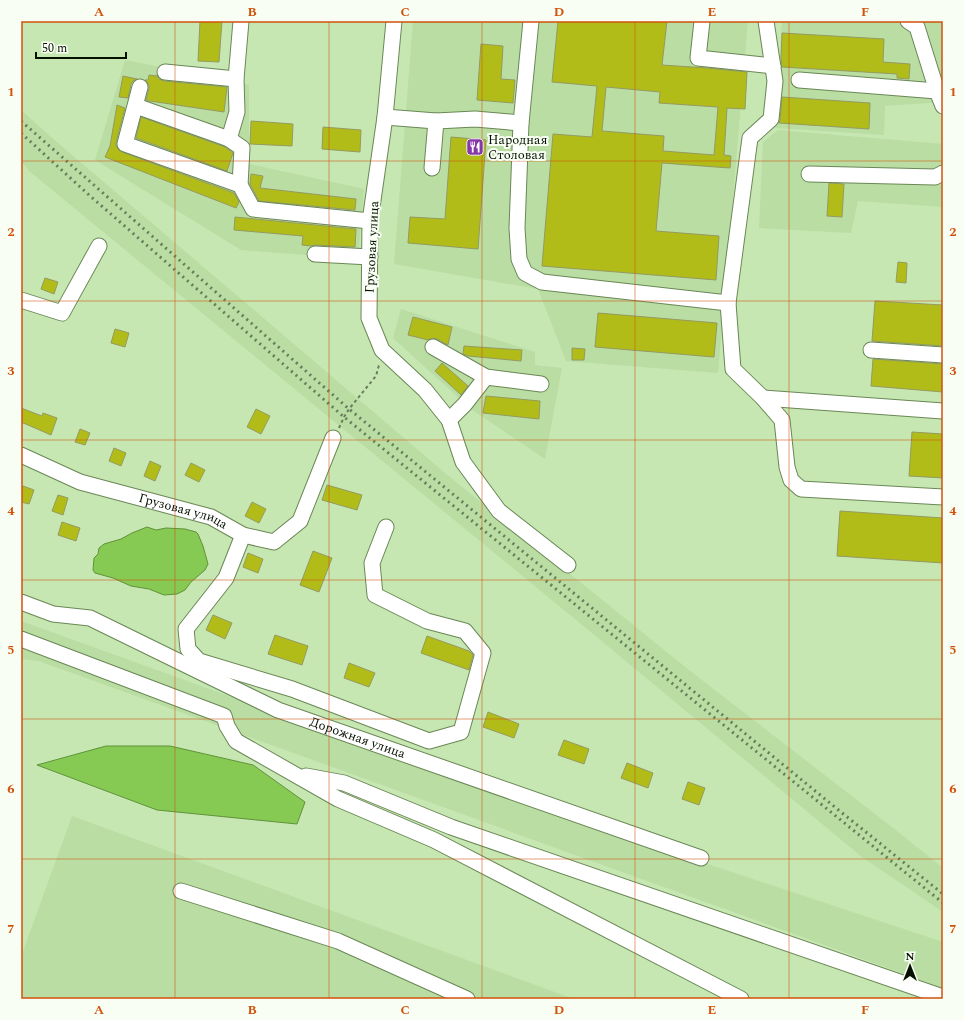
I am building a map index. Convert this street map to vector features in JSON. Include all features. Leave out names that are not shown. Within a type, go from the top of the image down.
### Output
[{"type":"street","points":[[229,139],[237,112],[236,79],[241,21]]},
{"type":"street","name":"Грузовая улица","points":[[394,21],[385,117],[370,221],[369,318],[382,350],[425,390],[449,420]]},
{"type":"street","points":[[531,21],[521,123],[517,228],[519,259],[526,273],[542,282],[728,303]]},
{"type":"street","points":[[702,21],[698,58],[773,66]]},
{"type":"street","points":[[766,21],[775,81],[771,119],[750,138],[728,303],[733,368],[763,398],[782,420],[787,467],[791,480],[801,489],[943,498]]},
{"type":"street","points":[[908,21],[917,27],[943,106]]},
{"type":"street","points":[[165,72],[236,79]]},
{"type":"street","points":[[799,80],[937,91]]},
{"type":"street","points":[[140,87],[125,144],[240,185]]},
{"type":"street","points":[[136,106],[229,139],[242,148],[240,185],[253,209],[370,221]]},
{"type":"street","points":[[385,117],[436,122],[475,119],[521,123]]},
{"type":"street","points":[[432,168],[436,122]]},
{"type":"street","points":[[809,174],[935,177],[943,173]]},
{"type":"street","points":[[21,300],[62,313],[99,246]]},
{"type":"street","points":[[315,254],[370,257]]},
{"type":"street","points":[[433,347],[486,378],[541,384]]},
{"type":"street","points":[[871,350],[943,355]]},
{"type":"street","points":[[486,378],[465,404],[449,420],[463,462],[499,511],[568,564]]},
{"type":"street","points":[[763,398],[943,411]]},
{"type":"street","name":"Грузовая улица","points":[[21,455],[80,482],[210,517],[242,535],[274,542],[300,521],[334,438]]},
{"type":"street","points":[[242,535],[226,578],[186,629],[188,649],[199,661],[292,689],[429,741],[461,732],[483,653],[465,632],[426,621],[375,595],[372,563],[386,527]]},
{"type":"street","name":"Дорожная улица","points":[[21,602],[53,614],[90,618],[278,710],[701,858]]},
{"type":"street","points":[[21,639],[224,716],[226,726],[236,741],[338,799],[434,840],[741,999]]},
{"type":"street","points":[[295,774],[344,783],[451,827],[943,997]]},
{"type":"street","points":[[181,891],[338,941],[467,999]]},
{"type":"path","points":[[334,438],[344,417],[376,376],[382,350]]},
{"type":"shaded area","points":[[413,21],[748,21],[718,373],[566,361],[538,289],[394,264]]},
{"type":"shaded area","points":[[782,21],[943,21],[943,102],[885,106],[884,135],[775,128]]},
{"type":"shaded area","points":[[125,60],[249,85],[249,164],[364,189],[358,259],[241,250],[95,160]]},
{"type":"shaded area","points":[[21,110],[445,473],[689,670],[943,868],[943,912],[862,857],[581,624],[29,171],[21,161]]},
{"type":"shaded area","points":[[778,130],[943,144],[943,207],[858,201],[851,233],[759,228],[763,142]]},
{"type":"shaded area","points":[[401,309],[535,352],[535,365],[562,368],[545,459],[471,409],[393,338]]},
{"type":"shaded area","points":[[147,527],[156,530],[166,528],[185,529],[198,534],[208,564],[205,570],[191,582],[185,590],[177,594],[164,595],[149,589],[131,586],[113,578],[95,573],[93,570],[94,558],[98,554],[99,548],[104,544],[121,539]]},
{"type":"shaded area","points":[[21,621],[548,811],[943,942],[943,988],[39,661],[21,659]]},
{"type":"shaded area","points":[[106,746],[170,746],[253,765],[305,802],[297,824],[157,810],[37,765]]},
{"type":"shaded area","points":[[72,816],[574,999],[21,999],[21,957]]},
{"type":"building","points":[[200,21],[222,21],[219,62],[198,61]]},
{"type":"building","points":[[558,21],[667,21],[662,65],[747,72],[745,109],[727,108],[724,155],[731,156],[730,168],[662,163],[656,231],[719,236],[716,280],[542,266],[553,134],[592,137],[597,86],[552,82]],"holes":[[[606,87],[660,92],[659,103],[718,107],[714,155],[663,151],[664,136],[602,131]]]},
{"type":"building","points":[[782,33],[884,39],[883,62],[910,64],[909,79],[897,78],[897,74],[782,67]]},
{"type":"building","points":[[481,44],[503,46],[501,79],[515,80],[513,103],[477,100]]},
{"type":"building","points":[[149,75],[157,76],[159,79],[164,81],[227,87],[224,112],[146,100],[149,85],[145,80],[148,80]]},
{"type":"building","points":[[123,76],[137,79],[131,84],[128,98],[119,97]]},
{"type":"building","points":[[782,97],[870,103],[869,129],[779,123]]},
{"type":"building","points":[[117,105],[125,108],[116,142],[116,146],[119,150],[234,193],[239,202],[236,208],[105,157],[110,146]]},
{"type":"building","points":[[141,117],[225,147],[233,153],[227,171],[136,138]]},
{"type":"building","points":[[251,121],[293,124],[292,146],[250,144]]},
{"type":"building","points":[[323,127],[361,130],[360,152],[322,149]]},
{"type":"building","points":[[451,137],[486,140],[478,249],[408,243],[410,217],[445,219]]},
{"type":"building","points":[[251,174],[263,176],[260,188],[356,199],[355,210],[259,201],[250,184]]},
{"type":"building","points":[[829,183],[844,184],[842,217],[827,216]]},
{"type":"building","points":[[235,217],[356,229],[355,247],[302,245],[303,236],[234,230]]},
{"type":"building","points":[[898,262],[907,263],[906,283],[896,282]]},
{"type":"building","points":[[45,278],[58,282],[54,294],[41,289]]},
{"type":"building","points":[[875,301],[943,305],[943,346],[872,341]]},
{"type":"building","points":[[598,313],[717,323],[714,357],[595,347]]},
{"type":"building","points":[[413,317],[452,327],[448,345],[433,338],[428,340],[408,335]]},
{"type":"building","points":[[115,329],[129,333],[125,347],[111,343]]},
{"type":"building","points":[[464,346],[522,350],[521,361],[468,356],[463,354]]},
{"type":"building","points":[[572,348],[585,349],[584,360],[572,360]]},
{"type":"building","points":[[873,359],[943,364],[943,392],[871,386]]},
{"type":"building","points":[[442,363],[468,386],[461,395],[435,371]]},
{"type":"building","points":[[486,396],[540,401],[539,419],[483,413]]},
{"type":"building","points":[[21,408],[42,416],[43,413],[57,418],[51,435],[21,422]]},
{"type":"building","points":[[256,409],[270,416],[261,434],[247,427]]},
{"type":"building","points":[[80,429],[90,433],[85,445],[75,442]]},
{"type":"building","points":[[912,432],[943,434],[943,478],[909,476]]},
{"type":"building","points":[[114,448],[126,453],[121,466],[109,461]]},
{"type":"building","points":[[150,461],[161,466],[155,481],[144,476]]},
{"type":"building","points":[[191,463],[205,470],[199,482],[185,475]]},
{"type":"building","points":[[327,485],[362,495],[357,510],[322,500]]},
{"type":"building","points":[[23,486],[34,490],[29,504],[21,502],[21,492]]},
{"type":"building","points":[[58,495],[68,498],[63,515],[52,511]]},
{"type":"building","points":[[252,502],[266,509],[259,523],[245,516]]},
{"type":"building","points":[[840,511],[943,518],[943,563],[837,556]]},
{"type":"building","points":[[62,522],[80,528],[76,541],[58,535]]},
{"type":"building","points":[[313,551],[332,558],[319,592],[300,585]]},
{"type":"building","points":[[248,553],[263,559],[258,573],[243,567]]},
{"type":"building","points":[[213,615],[232,623],[225,639],[206,630]]},
{"type":"building","points":[[275,635],[308,646],[302,665],[268,654]]},
{"type":"building","points":[[427,636],[469,651],[473,655],[469,670],[421,653]]},
{"type":"building","points":[[349,663],[375,673],[369,687],[344,678]]},
{"type":"building","points":[[488,712],[519,724],[514,738],[483,727]]},
{"type":"building","points":[[564,740],[589,749],[584,764],[558,755]]},
{"type":"building","points":[[627,763],[653,773],[648,788],[621,778]]},
{"type":"building","points":[[688,782],[705,788],[699,805],[682,799]]},
{"type":"railway","points":[[21,121],[349,409],[943,894]]},
{"type":"railway","points":[[21,133],[89,195],[344,417],[943,903]]},
{"type":"place","name":"Народная Столовая","points":[[475,147]]}]
